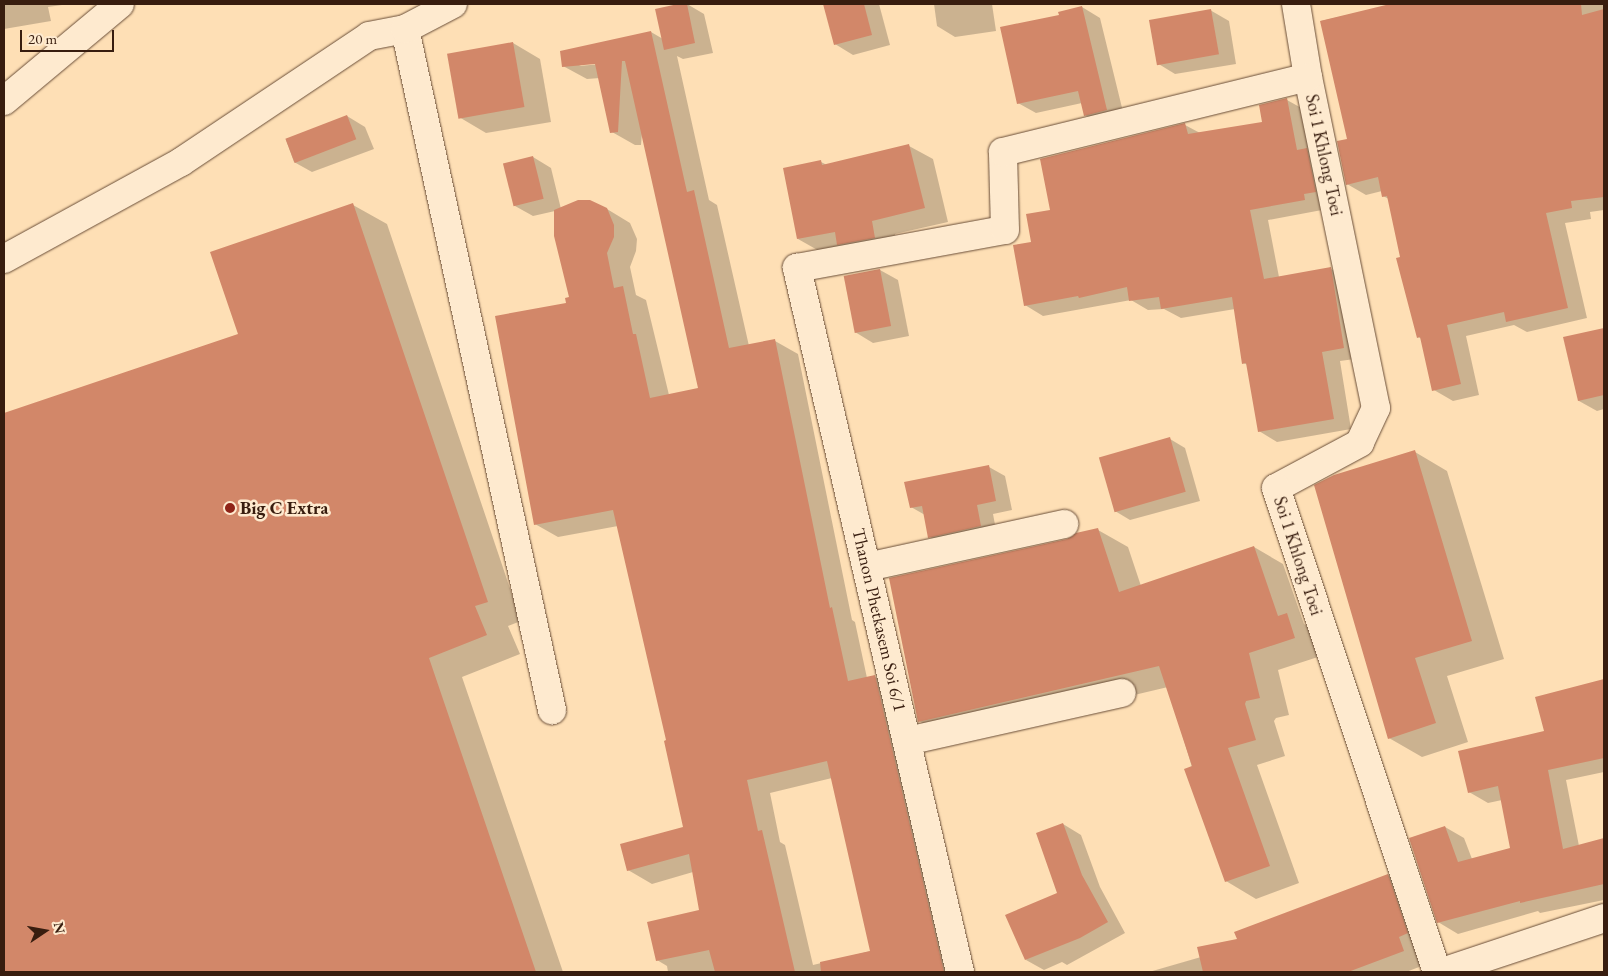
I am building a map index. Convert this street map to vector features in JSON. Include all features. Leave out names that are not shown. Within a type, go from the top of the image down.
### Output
[{"type":"street","points":[[4,101],[120,4]]},
{"type":"street","points":[[4,259],[181,162],[369,36],[406,29],[453,4]]},
{"type":"street","name":"Soi 1 Khlong Toei","points":[[1296,4],[1308,77],[1376,408],[1360,444],[1276,488],[1437,972]]},
{"type":"street","points":[[406,29],[552,710]]},
{"type":"street","name":"Thanon Phetkasem Soi 6/1","points":[[960,972],[797,268],[1005,230],[1004,152],[1308,77]]},
{"type":"street","points":[[867,567],[1064,524]]},
{"type":"street","points":[[907,740],[1122,693]]},
{"type":"street","points":[[1442,972],[1604,918]]},
{"type":"building","points":[[687,4],[695,43],[664,50],[655,9]]},
{"type":"building","points":[[823,4],[864,4],[872,35],[834,45]]},
{"type":"building","points":[[1390,4],[1581,4],[1582,15],[1604,9],[1604,197],[1571,201],[1572,208],[1546,213],[1568,308],[1506,322],[1504,312],[1447,325],[1461,384],[1432,391],[1420,337],[1417,338],[1396,258],[1400,257],[1387,196],[1382,197],[1378,177],[1346,185],[1337,141],[1347,139],[1320,21]]},
{"type":"building","points":[[1082,6],[1107,110],[1084,116],[1078,91],[1017,104],[1000,27],[1059,15],[1058,12]]},
{"type":"building","points":[[1211,9],[1219,54],[1157,65],[1149,20]]},
{"type":"building","points":[[651,31],[687,192],[694,190],[729,348],[775,339],[830,608],[832,607],[848,681],[875,675],[944,972],[821,972],[820,962],[870,951],[827,761],[747,780],[758,831],[762,830],[795,972],[715,972],[709,950],[656,961],[647,922],[699,910],[689,854],[627,871],[620,844],[683,827],[664,741],[666,740],[613,510],[534,525],[495,316],[566,303],[565,298],[569,297],[554,236],[554,210],[578,200],[590,200],[607,208],[614,225],[614,237],[607,253],[614,288],[623,286],[633,334],[636,334],[650,398],[698,388],[625,61],[622,61],[618,132],[610,133],[595,64],[562,67],[560,51]]},
{"type":"building","points":[[513,42],[524,107],[458,119],[447,54]]},
{"type":"building","points":[[1287,98],[1297,150],[1307,148],[1316,192],[1304,194],[1305,200],[1250,210],[1264,279],[1331,267],[1344,348],[1322,352],[1334,419],[1258,432],[1246,363],[1242,364],[1232,297],[1161,309],[1159,297],[1129,301],[1127,287],[1079,298],[1078,296],[1024,306],[1013,245],[1031,242],[1026,214],[1050,210],[1040,159],[1185,123],[1188,134],[1262,122],[1259,105]]},
{"type":"building","points":[[347,115],[356,139],[295,163],[285,139]]},
{"type":"building","points":[[909,144],[925,208],[872,221],[875,238],[837,245],[835,232],[797,239],[783,168],[821,160],[822,165]]},
{"type":"building","points":[[533,156],[544,199],[514,206],[503,163]]},
{"type":"building","name":"Big C Extra","points":[[353,203],[488,602],[475,606],[487,635],[429,658],[536,972],[4,972],[4,413],[238,334],[210,252]]},
{"type":"building","points":[[880,269],[891,326],[855,333],[844,276]]},
{"type":"building","points":[[1604,328],[1604,395],[1578,401],[1563,337]]},
{"type":"building","points":[[1170,437],[1186,492],[1115,512],[1099,457]]},
{"type":"building","points":[[1415,450],[1472,641],[1415,658],[1436,723],[1388,739],[1314,485],[1334,475]]},
{"type":"building","points":[[989,465],[996,501],[977,505],[981,526],[928,538],[922,506],[910,508],[904,482]]},
{"type":"building","points":[[1098,528],[1119,592],[1254,546],[1278,616],[1287,613],[1295,638],[1249,653],[1260,698],[1246,701],[1245,704],[1256,740],[1228,748],[1270,866],[1225,882],[1184,769],[1192,766],[1159,666],[918,722],[889,578],[1067,539],[1076,533]]},
{"type":"building","points":[[1604,679],[1604,758],[1548,770],[1563,849],[1604,838],[1604,884],[1520,903],[1520,901],[1437,923],[1409,838],[1445,826],[1458,862],[1510,848],[1498,786],[1468,793],[1458,751],[1544,731],[1535,697]]},
{"type":"building","points":[[1063,823],[1082,875],[1108,922],[1080,938],[1025,960],[1005,915],[1057,893],[1036,833]]},
{"type":"building","points":[[1388,874],[1408,933],[1399,937],[1404,951],[1348,972],[1203,972],[1197,947],[1237,939],[1234,932]]},
{"type":"place","name":"Big C Extra","points":[[230,508]]}]
